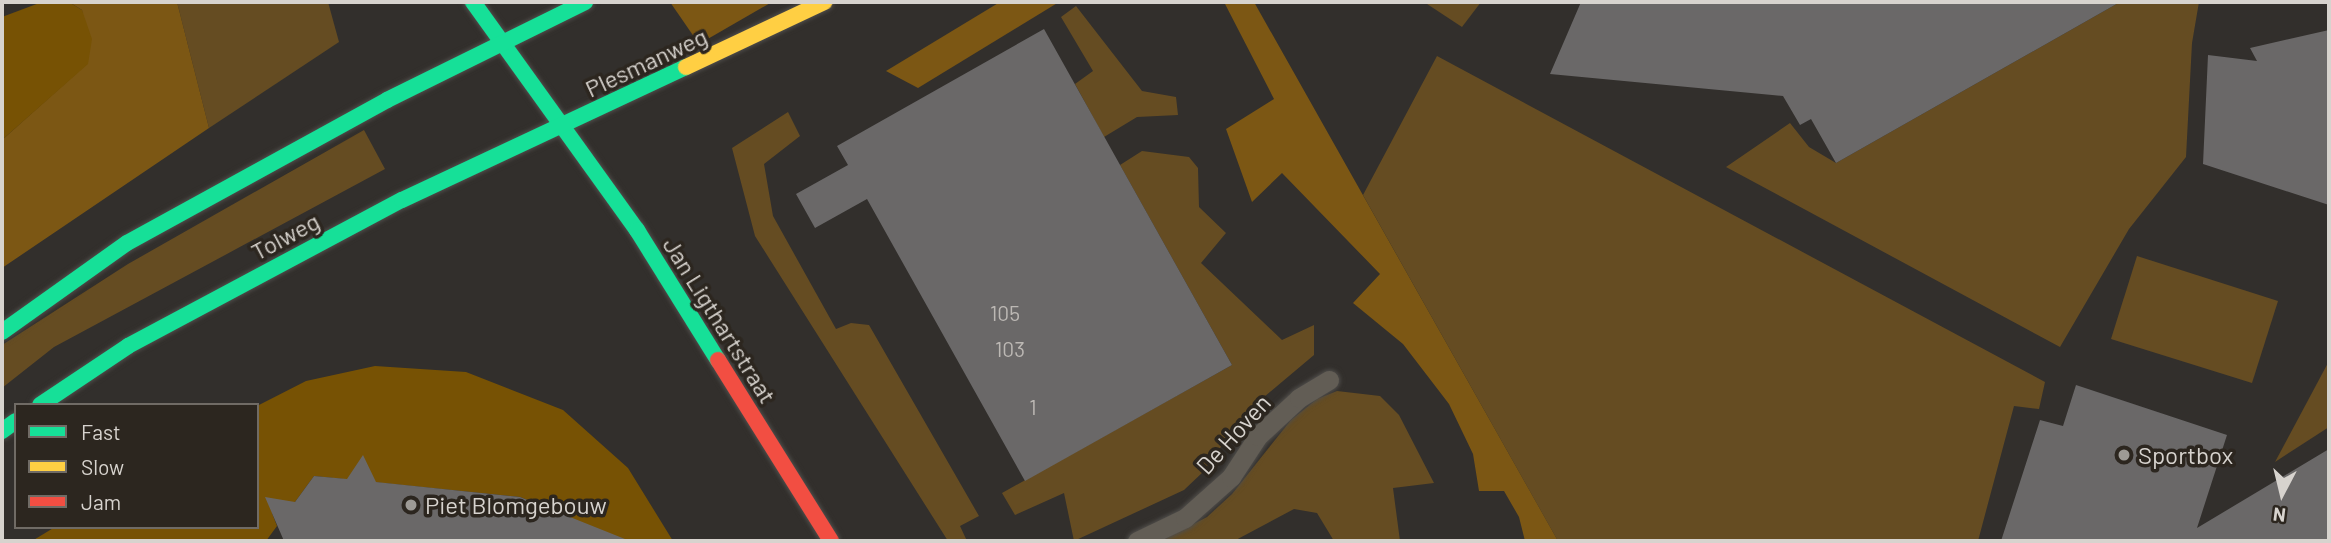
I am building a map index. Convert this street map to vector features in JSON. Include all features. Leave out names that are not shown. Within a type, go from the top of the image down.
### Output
[{"type":"main road","name":"Jan Ligthartstraat","points":[[473,2],[637,230],[831,541]]},
{"type":"main road","points":[[2,332],[127,243],[387,100],[585,2]]},
{"type":"main road","name":"Plesmanweg","points":[[562,127],[824,2]]},
{"type":"main road","name":"Tolweg","points":[[43,403],[128,346],[247,282],[402,200],[562,127]]},
{"type":"lane","name":"De Hoven","points":[[1138,541],[1185,518],[1231,477],[1258,436],[1299,398],[1329,380]]},
{"type":"shaded area","points":[[42,2],[69,2],[82,10],[92,39],[88,64],[2,140],[2,17]]},
{"type":"shaded area","points":[[69,2],[177,2],[209,128],[2,268],[2,140],[88,63],[82,10]]},
{"type":"shaded area","points":[[177,2],[328,2],[339,42],[209,128]]},
{"type":"shaded area","points":[[670,2],[772,2],[699,44]]},
{"type":"shaded area","points":[[1000,2],[1059,2],[918,88],[886,71]]},
{"type":"shaded area","points":[[1224,2],[1254,2],[1558,541],[1525,541],[1519,517],[1504,491],[1479,491],[1473,454],[1449,404],[1403,344],[1353,303],[1380,274],[1282,173],[1252,202],[1226,129],[1274,99]]},
{"type":"shaded area","points":[[1424,2],[1481,2],[1462,27]]},
{"type":"shaded area","points":[[2120,2],[2199,2],[2192,43],[2186,157],[2129,229],[2060,347],[1726,167],[1790,123],[1809,147],[1836,163]]},
{"type":"shaded area","points":[[1076,6],[1142,91],[1176,97],[1178,115],[1137,117],[1104,137],[1075,84],[1093,71],[1061,17]]},
{"type":"shaded area","points":[[1437,56],[2045,382],[2039,409],[2014,406],[1978,541],[1558,541],[1363,195]]},
{"type":"shaded area","points":[[788,112],[800,136],[764,164],[773,216],[836,329],[851,323],[869,325],[979,516],[960,526],[967,541],[948,541],[755,236],[732,148]]},
{"type":"shaded area","points":[[364,130],[385,169],[54,347],[2,388],[2,345],[128,264]]},
{"type":"shaded area","points":[[1142,151],[1189,157],[1198,168],[1199,207],[1226,233],[1201,263],[1282,340],[1314,325],[1314,355],[1245,413],[1203,472],[1184,490],[1074,541],[1064,493],[1015,515],[1002,493],[1232,365],[1120,165]]},
{"type":"shaded area","points":[[2137,256],[2278,301],[2252,383],[2111,339]]},
{"type":"shaded area","points":[[2329,361],[2329,427],[2275,462]]},
{"type":"shaded area","points":[[375,366],[466,372],[563,410],[628,468],[673,541],[600,541],[566,515],[520,497],[314,476],[295,502],[272,513],[277,526],[266,541],[32,541],[52,529],[259,529],[259,405],[306,381]]},
{"type":"shaded area","points":[[1337,391],[1380,396],[1399,415],[1434,483],[1393,488],[1400,541],[1334,541],[1317,513],[1294,509],[1234,541],[1161,541],[1207,517],[1232,494],[1291,420],[1317,399]]},
{"type":"building","points":[[1581,2],[2120,2],[1836,163],[1811,119],[1800,125],[1783,96],[1550,74]]},
{"type":"building","points":[[1044,29],[1232,365],[1025,481],[867,199],[815,228],[796,194],[848,165],[837,146]]},
{"type":"building","points":[[2329,30],[2329,205],[2203,164],[2208,55],[2257,61],[2250,48]]},
{"type":"building","name":"Sportbox","points":[[2076,385],[2227,435],[2197,528],[2329,449],[2329,541],[2001,541],[2040,420],[2063,426]]},
{"type":"building","name":"Piet Blomgebouw","points":[[363,455],[376,482],[520,497],[630,541],[284,541],[265,497],[295,502],[314,476],[347,479]]},
{"type":"traffic: fast","points":[[473,2],[637,230],[718,360]]},
{"type":"traffic: fast","points":[[2,332],[127,243],[387,100],[585,2]]},
{"type":"traffic: fast","points":[[43,403],[128,346],[402,200],[686,67]]},
{"type":"traffic: fast","points":[[2,431],[14,422]]},
{"type":"traffic: slow","points":[[686,67],[824,2]]},
{"type":"traffic: jam","points":[[718,360],[831,541]]},
{"type":"place","name":"Sportbox","points":[[2124,455]]},
{"type":"place","name":"Piet Blomgebouw","points":[[411,505]]}]
